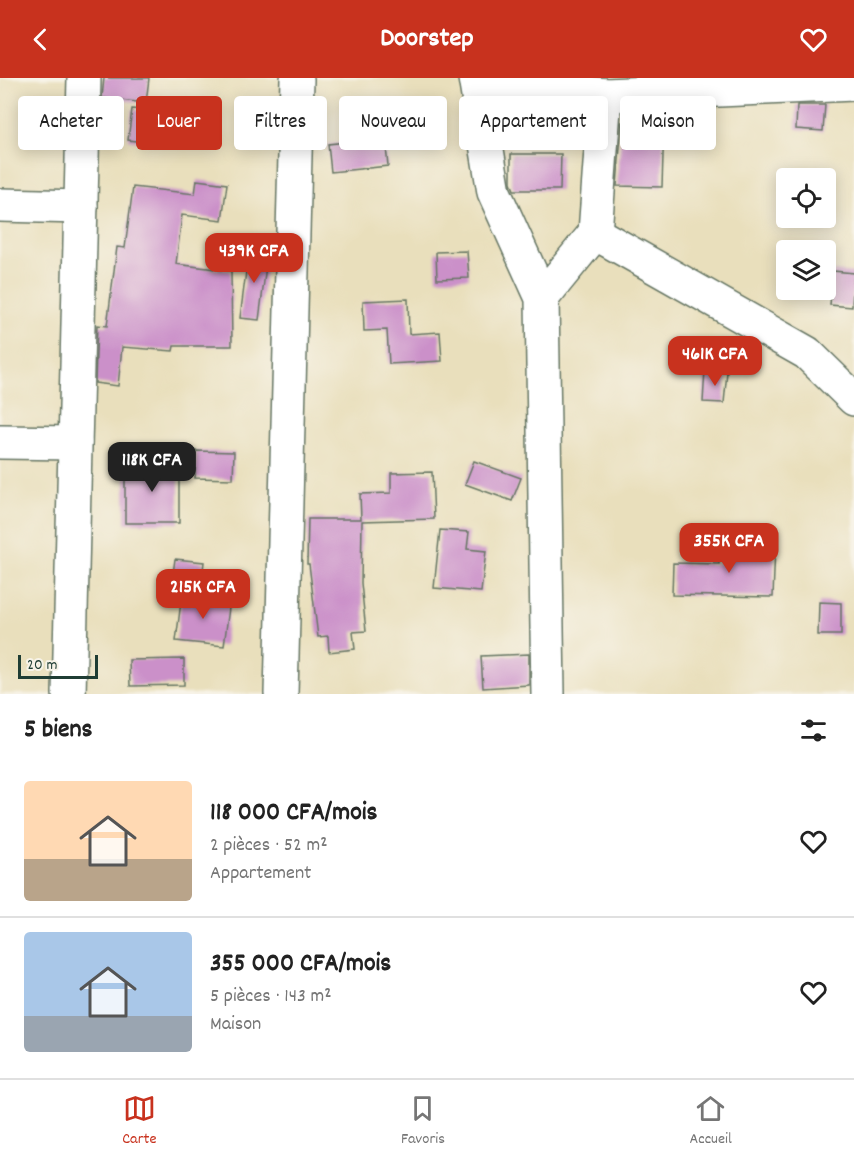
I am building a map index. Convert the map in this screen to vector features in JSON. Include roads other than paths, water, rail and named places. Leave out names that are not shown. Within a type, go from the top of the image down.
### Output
[{"type":"street","points":[[69,694],[84,78]]},
{"type":"street","points":[[282,694],[297,79]]},
{"type":"street","points":[[548,694],[542,298],[494,192],[476,79],[605,95],[854,84]]},
{"type":"street","points":[[542,298],[595,233],[605,95]]},
{"type":"street","points":[[0,205],[81,207]]},
{"type":"street","points":[[595,233],[807,353],[854,399]]},
{"type":"street","points":[[0,442],[75,443]]}]
